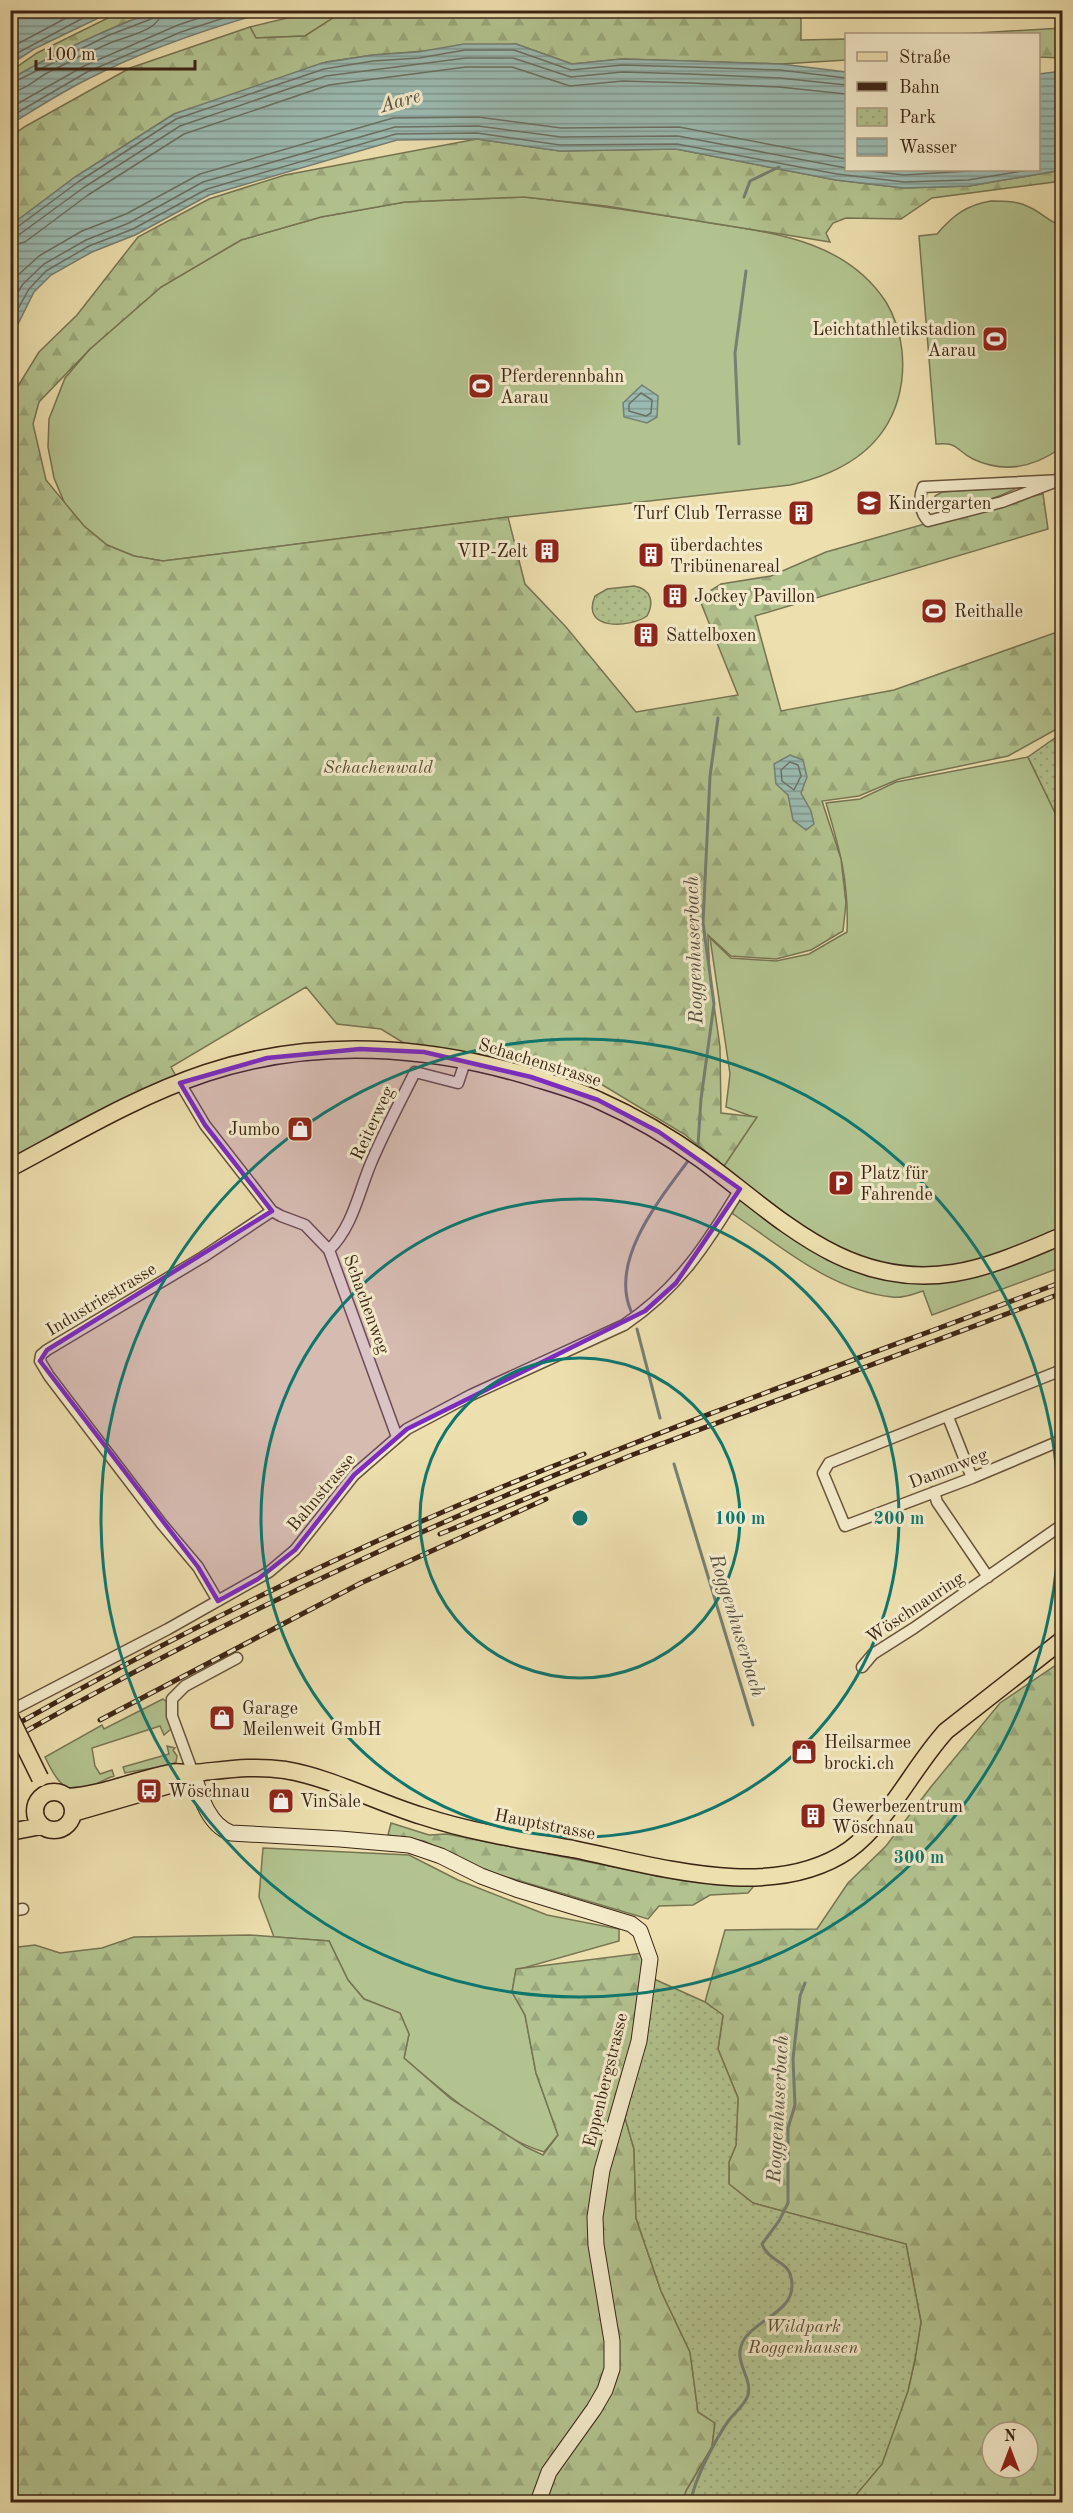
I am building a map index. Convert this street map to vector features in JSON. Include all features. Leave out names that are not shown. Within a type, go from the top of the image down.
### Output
[{"type":"main road","name":"Schachenstrasse","points":[[10,1168],[138,1100],[235,1065],[310,1052],[392,1049],[466,1059],[515,1072],[598,1100],[659,1132],[822,1249],[862,1266],[888,1273],[920,1276],[956,1273],[991,1263],[1062,1236]]},
{"type":"main road","name":"Hauptstrasse","points":[[70,1805],[173,1784],[193,1773],[236,1767],[285,1770],[323,1780],[381,1803],[454,1825],[680,1871],[729,1877],[791,1873],[818,1867],[850,1848],[879,1820],[946,1731],[1062,1640]]},
{"type":"main road","points":[[10,1717],[43,1785],[58,1792],[70,1805],[68,1824],[63,1828],[52,1830],[38,1819],[10,1821]]},
{"type":"main road","points":[[38,1819],[36,1802],[43,1785]]},
{"type":"main road","points":[[10,1832],[38,1819]]},
{"type":"street","points":[[1061,480],[1002,502],[928,521],[921,513],[920,493],[923,487],[1061,480]]},
{"type":"street","name":"Reiterweg","points":[[329,1250],[344,1234],[350,1222],[371,1162],[415,1072],[458,1083],[466,1059]]},
{"type":"street","points":[[180,1083],[205,1125],[272,1210]]},
{"type":"street","name":"Bahnstrasse","points":[[10,1711],[258,1579],[295,1550],[354,1475],[397,1437],[426,1418],[624,1325],[661,1298],[683,1273],[740,1189]]},
{"type":"street","name":"Schachenweg","points":[[272,1210],[305,1225],[329,1250],[397,1437]]},
{"type":"street","name":"Industriestrasse","points":[[218,1601],[198,1567],[161,1524],[40,1361],[41,1356],[47,1350],[203,1257],[272,1210]]},
{"type":"street","points":[[972,1478],[948,1417],[1062,1370]]},
{"type":"street","name":"Dammweg","points":[[948,1417],[829,1463],[823,1473],[845,1526],[972,1478],[1062,1440]]},
{"type":"street","name":"Wöschnauring","points":[[934,1492],[937,1502],[988,1577]]},
{"type":"street","name":"Wöschnauring","points":[[862,1667],[873,1654],[1062,1525]]},
{"type":"street","points":[[193,1773],[172,1716],[172,1699],[185,1686],[237,1658]]},
{"type":"street","name":"Eppenbergstrasse","points":[[193,1773],[201,1798],[211,1817],[222,1830],[231,1833],[409,1845],[441,1856],[489,1880],[631,1924],[640,1931],[650,1959],[639,2041],[602,2170],[596,2217],[596,2245],[612,2341],[612,2369],[605,2390],[594,2409],[549,2472],[538,2502]]},
{"type":"street","points":[[10,1911],[23,1909]]},
{"type":"highlighted area","points":[[360,1049],[424,1052],[531,1077],[598,1100],[659,1132],[740,1189],[676,1283],[645,1311],[407,1429],[354,1475],[295,1550],[258,1579],[218,1601],[198,1567],[40,1361],[47,1350],[272,1211],[205,1125],[180,1083],[267,1058]]},
{"type":"green space","points":[[345,10],[801,10],[801,40],[845,39],[845,60],[781,64],[622,59],[572,64],[516,44],[373,55],[326,62],[174,114],[75,177],[11,225],[11,136],[26,126],[130,68],[250,27],[256,38],[305,36]]},
{"type":"green space","points":[[122,11],[155,11],[82,42],[11,79],[11,71],[37,53]]},
{"type":"green space","points":[[316,11],[345,11],[305,36],[256,38],[250,27]]},
{"type":"green space","points":[[1062,28],[1062,58],[1040,57],[1040,33],[977,33]]},
{"type":"green space","name":"Schachenwald","points":[[477,139],[560,151],[676,149],[836,180],[904,188],[969,186],[1062,170],[1062,181],[932,198],[901,219],[846,218],[833,223],[826,233],[830,242],[606,206],[524,197],[405,202],[321,217],[241,240],[161,287],[90,349],[39,402],[33,424],[46,480],[84,526],[107,545],[134,556],[163,561],[508,517],[525,584],[566,627],[636,712],[738,695],[699,598],[721,584],[771,576],[826,552],[1002,502],[1043,494],[1048,529],[755,616],[781,711],[894,690],[1057,632],[1062,637],[1062,726],[1008,756],[899,779],[859,796],[822,801],[841,859],[846,903],[843,931],[811,950],[776,959],[731,956],[708,935],[710,977],[720,1047],[721,1113],[757,1117],[724,1166],[684,1134],[591,1078],[565,1076],[479,1054],[407,1045],[381,1029],[337,1024],[306,987],[171,1067],[180,1083],[11,1168],[10,399],[39,352],[77,315],[138,237],[209,199],[285,175]]},
{"type":"green space","name":"Pferderennbahn Aarau","points":[[524,197],[629,210],[773,234],[824,250],[848,263],[868,280],[886,302],[900,337],[903,362],[901,387],[891,417],[882,433],[870,446],[842,467],[790,485],[508,517],[163,561],[134,556],[107,545],[84,526],[65,504],[54,478],[48,447],[49,419],[65,378],[90,349],[161,287],[241,240],[321,217],[405,202]]},
{"type":"green space","name":"Leichtathletikstadion Aarau","points":[[991,201],[1024,205],[1054,223],[1062,225],[1062,447],[1030,464],[1008,467],[985,464],[973,459],[953,445],[936,444],[919,236],[937,234],[961,212]]},
{"type":"green space","points":[[1019,487],[990,500],[959,509],[938,512],[933,505],[935,496],[942,492]]},
{"type":"green space","points":[[634,586],[645,590],[650,597],[647,616],[630,623],[609,624],[594,616],[592,607],[595,596],[607,589]]},
{"type":"green space","points":[[1062,733],[1062,827],[1028,757]]},
{"type":"green space","points":[[1028,757],[1062,827],[1062,1229],[998,1254],[954,1267],[905,1269],[828,1249],[724,1166],[756,1118],[726,1107],[730,1074],[710,938],[731,958],[776,961],[809,954],[847,932],[847,897],[842,866],[826,803],[860,799],[896,782]]},
{"type":"green space","points":[[740,1201],[745,1201],[793,1238],[827,1260],[870,1276],[909,1282],[1062,1242],[1062,1267],[932,1315],[923,1291],[900,1297],[869,1293],[848,1286],[808,1265],[733,1214],[732,1209]]},
{"type":"green space","points":[[1062,1661],[1062,2502],[850,2502],[908,2391],[915,2359],[921,2322],[906,2244],[753,2203],[729,2184],[729,2162],[736,2145],[738,2098],[718,2049],[723,2016],[705,2002],[725,1930],[817,1929],[848,1883],[886,1846],[1000,1703]]},
{"type":"green space","points":[[163,1699],[168,1703],[171,1729],[164,1735],[160,1726],[92,1748],[95,1766],[100,1774],[112,1770],[114,1776],[79,1790],[66,1787],[56,1777],[45,1757],[102,1725],[104,1729]]},
{"type":"green space","points":[[167,1746],[175,1748],[173,1750],[177,1756],[176,1762],[125,1773],[123,1767],[169,1754]]},
{"type":"green space","points":[[391,1823],[429,1835],[447,1834],[680,1880],[754,1886],[748,1893],[710,1895],[693,1905],[659,1906],[648,1919],[490,1872],[424,1841],[388,1835]]},
{"type":"green space","points":[[263,1848],[409,1855],[458,1880],[547,1915],[619,1929],[619,1941],[516,1970],[512,1992],[525,2015],[536,2073],[558,2135],[544,2152],[507,2136],[470,2112],[404,2058],[409,2034],[400,2013],[364,1999],[348,1980],[329,1941],[274,1937],[259,1897]]},
{"type":"green space","points":[[250,1935],[329,1941],[348,1980],[364,1999],[400,2013],[409,2034],[404,2058],[451,2099],[526,2147],[543,2155],[558,2135],[536,2073],[525,2015],[512,1992],[516,1969],[643,1953],[643,2044],[625,2118],[634,2149],[636,2218],[661,2291],[690,2352],[698,2412],[715,2422],[712,2447],[686,2491],[683,2502],[11,2502],[10,1948],[35,1945],[60,1953],[102,1948],[134,1937]]},
{"type":"green space","name":"Wildpark Roggenhausen","points":[[654,1979],[705,2002],[723,2015],[718,2049],[738,2098],[736,2145],[729,2162],[729,2184],[753,2203],[906,2244],[921,2322],[915,2359],[908,2391],[882,2464],[850,2502],[683,2502],[686,2491],[712,2447],[715,2423],[698,2412],[690,2352],[661,2291],[636,2218],[634,2149],[625,2118],[643,2044]]},
{"type":"water","points":[[11,10],[113,11],[34,49],[11,64]]},
{"type":"water","points":[[155,11],[270,11],[201,32],[112,67],[70,88],[11,124],[11,79],[82,42]]},
{"type":"water","name":"Aare","points":[[464,44],[516,44],[572,64],[622,59],[781,64],[845,72],[845,171],[1040,171],[1040,74],[1062,71],[1062,170],[969,186],[904,188],[836,180],[676,149],[560,151],[477,139],[397,140],[209,195],[135,235],[92,252],[51,275],[34,292],[11,338],[11,225],[75,177],[174,114],[322,63],[373,55],[418,52]]},
{"type":"water","points":[[642,385],[658,396],[657,417],[647,423],[624,417],[623,403]]},
{"type":"water","points":[[790,755],[803,760],[807,777],[801,793],[811,811],[814,824],[806,830],[793,820],[788,795],[776,784],[774,764]]},
{"type":"waterway","name":"Roggenhuserbach","points":[[744,197],[750,181],[779,167]]},
{"type":"waterway","name":"Roggenhuserbach","points":[[739,444],[735,353],[746,271]]},
{"type":"waterway","name":"Roggenhuserbach","points":[[698,1145],[701,1099],[714,1004],[703,923],[710,776],[718,718]]},
{"type":"waterway","name":"Roggenhuserbach","points":[[631,1311],[626,1291],[627,1271],[632,1251],[652,1212],[688,1161]]},
{"type":"waterway","name":"Roggenhuserbach","points":[[637,1329],[660,1418]]},
{"type":"waterway","name":"Roggenhuserbach","points":[[674,1464],[753,1725]]},
{"type":"waterway","name":"Roggenhuserbach","points":[[691,2502],[700,2472],[712,2449],[729,2420],[747,2399],[749,2388],[741,2361],[741,2346],[752,2331],[784,2305],[792,2288],[791,2277],[786,2267],[769,2254],[762,2244],[779,2221],[788,2203],[788,2128],[795,2105],[793,2059],[800,1996],[805,1983]]},
{"type":"railway","points":[[10,1740],[193,1641],[443,1522],[645,1439],[1062,1282]]},
{"type":"railway","points":[[440,1534],[632,1455],[1062,1293]]},
{"type":"railway","points":[[10,1728],[150,1652],[292,1580],[437,1515],[584,1454]]},
{"type":"railway","points":[[100,1720],[361,1583],[546,1499]]},
{"type":"place","name":"Leichtathletikstadion Aarau","points":[[995,339]]},
{"type":"place","name":"Pferderennbahn Aarau","points":[[481,386]]},
{"type":"place","name":"Kindergarten","points":[[869,503]]},
{"type":"place","name":"Turf Club Terrasse","points":[[801,513]]},
{"type":"place","name":"VIP-Zelt","points":[[547,551]]},
{"type":"place","name":"überdachtes Tribünenareal","points":[[651,555]]},
{"type":"place","name":"Jockey Pavillon","points":[[675,596]]},
{"type":"place","name":"Reithalle","points":[[934,611]]},
{"type":"place","name":"Sattelboxen","points":[[646,635]]},
{"type":"place","name":"Jumbo","points":[[300,1129]]},
{"type":"place","name":"Platz für Fahrende","points":[[841,1183]]},
{"type":"place","name":"Garage Meilenweit GmbH","points":[[222,1718]]},
{"type":"place","name":"Heilsarmee brocki.ch","points":[[804,1752]]},
{"type":"place","name":"Wöschnau","points":[[149,1791]]},
{"type":"place","name":"VinSale","points":[[281,1801]]},
{"type":"place","name":"Gewerbezentrum Wöschnau","points":[[813,1816]]}]
